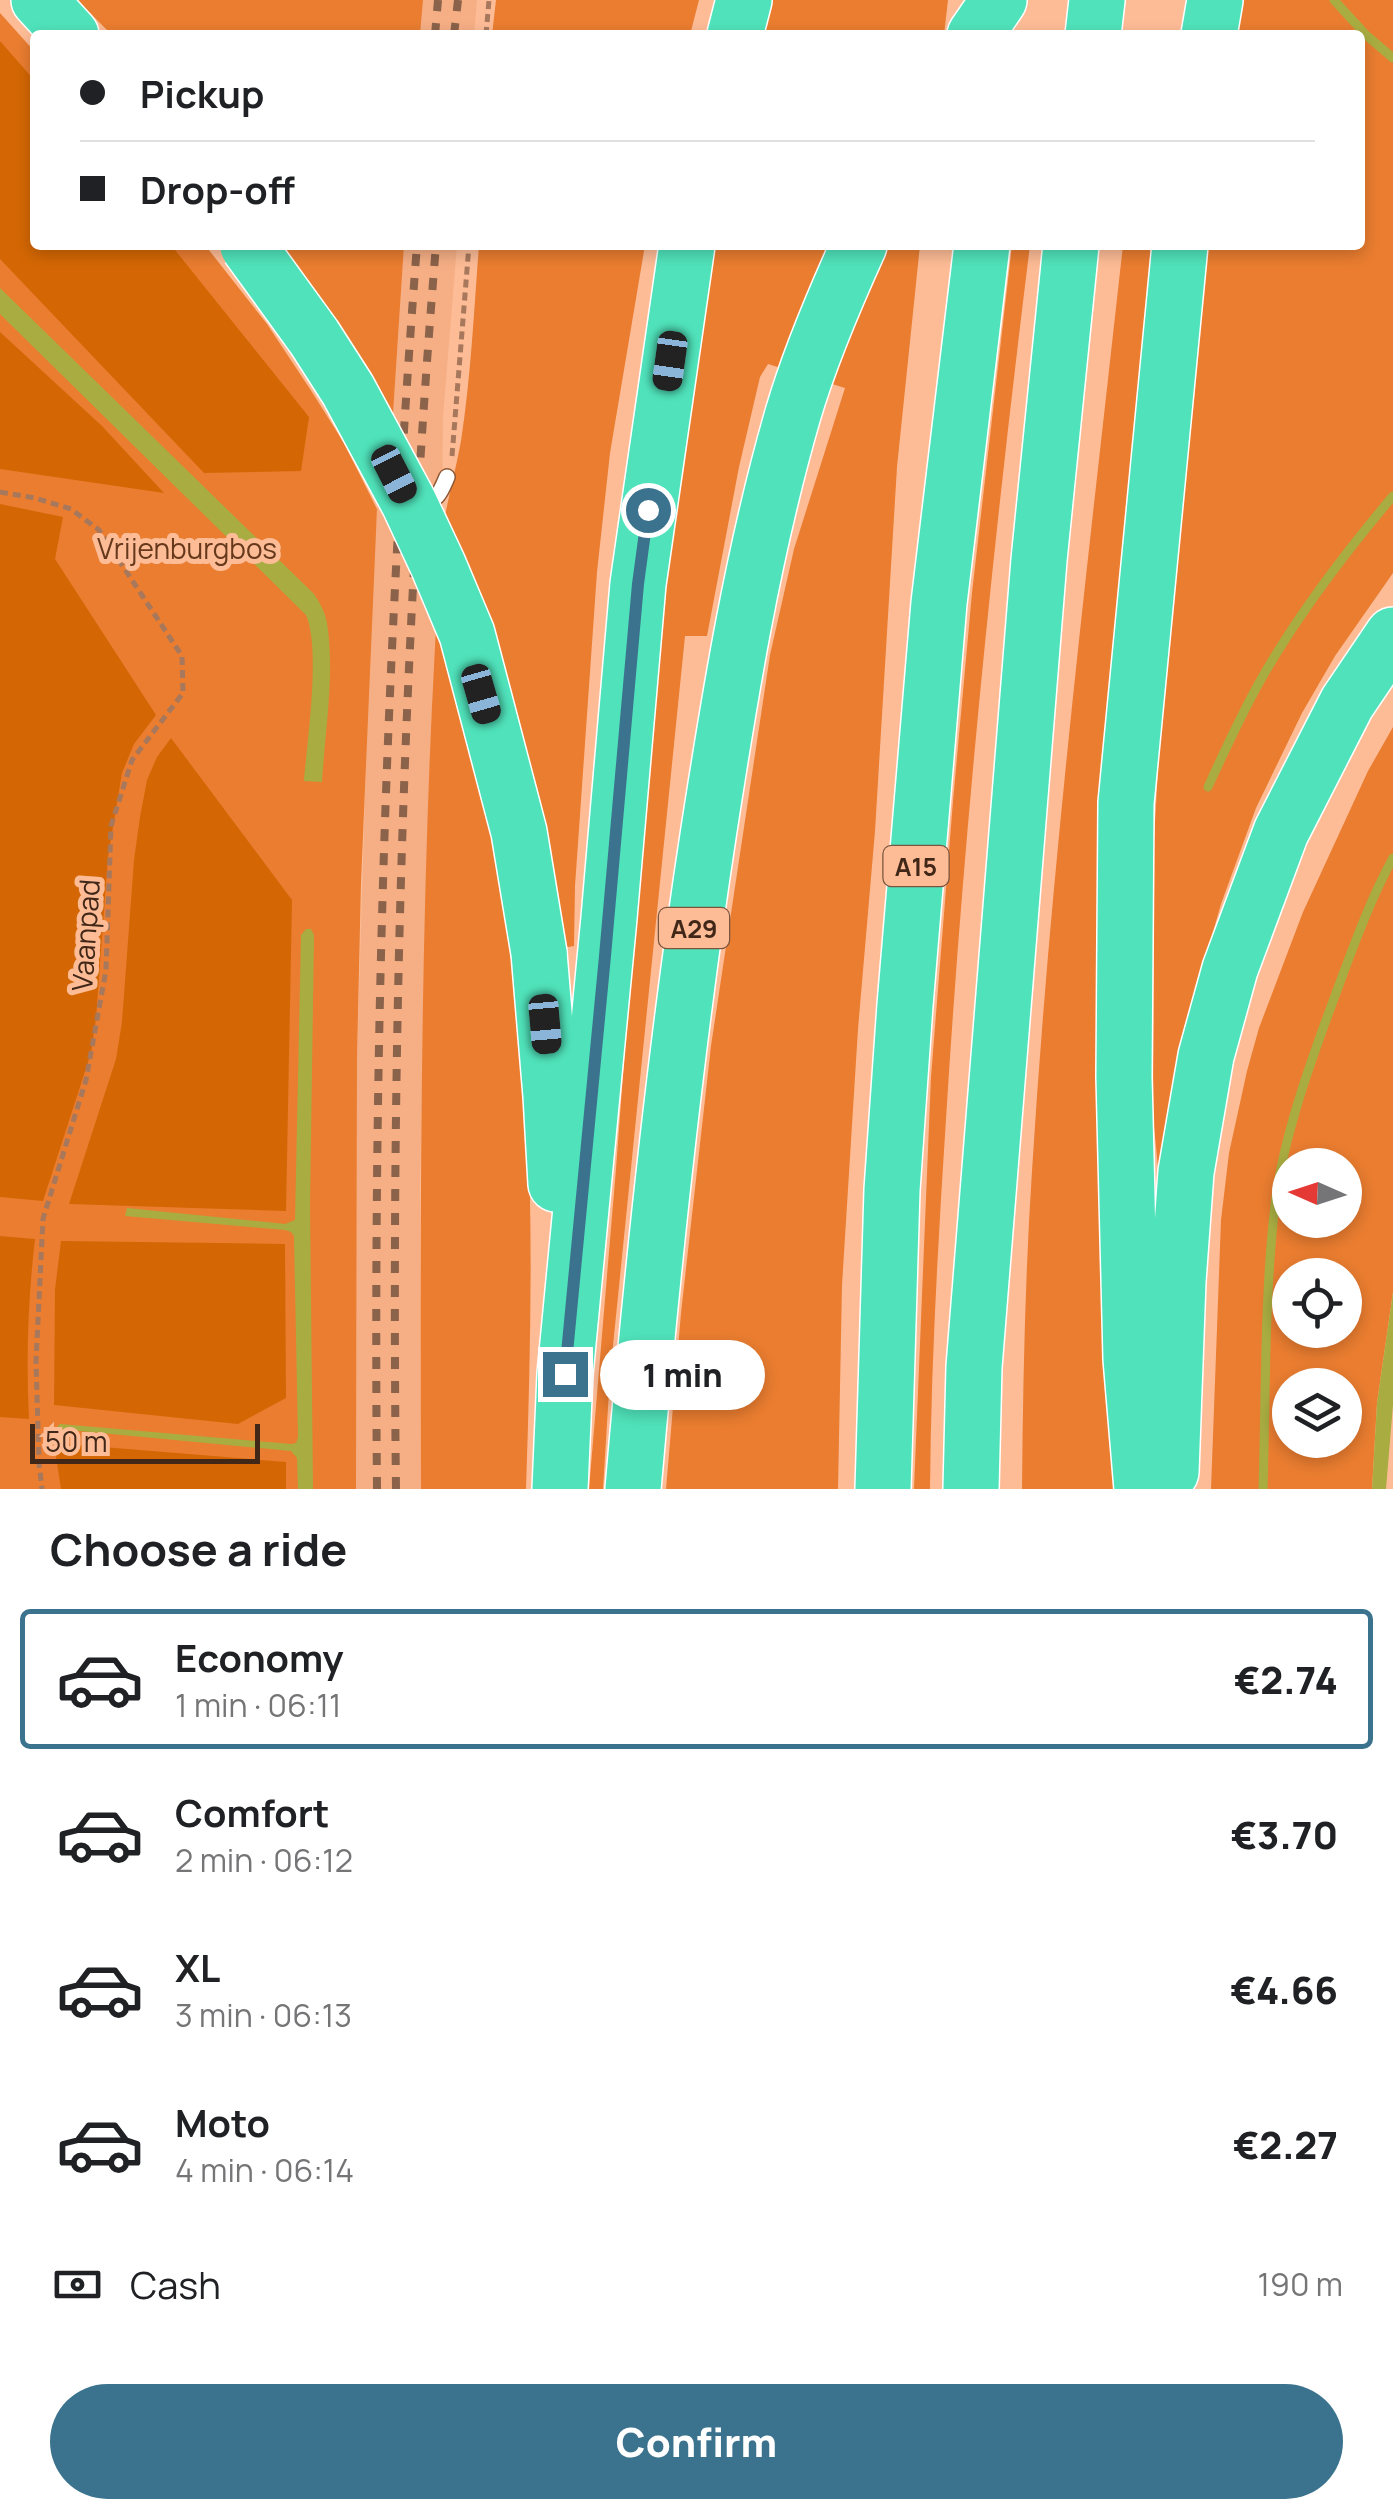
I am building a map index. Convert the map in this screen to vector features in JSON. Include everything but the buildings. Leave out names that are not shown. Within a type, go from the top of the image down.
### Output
[{"type":"highway","points":[[39,0],[66,30]]},
{"type":"highway","points":[[736,30],[744,0]]},
{"type":"highway","points":[[979,30],[999,0]]},
{"type":"highway","points":[[1008,30],[1011,0]]},
{"type":"highway","points":[[1094,30],[1097,0]]},
{"type":"highway","points":[[1211,30],[1215,0]]},
{"type":"highway","points":[[252,250],[348,390],[409,503],[467,634],[518,832],[539,953],[551,1096],[565,1374]]},
{"type":"highway","points":[[560,1489],[565,1374],[638,584],[687,250]]},
{"type":"highway","name":"A29","points":[[633,1489],[676,1072],[720,758],[755,566],[782,456],[806,375],[857,250]]},
{"type":"highway","name":"A15","points":[[883,1489],[892,1190],[906,986],[939,603],[981,250]]},
{"type":"highway","points":[[971,1489],[974,1367],[1034,619],[1070,250]]},
{"type":"highway","points":[[1142,1489],[1132,1359],[1124,1077],[1126,803],[1180,250]]},
{"type":"highway","points":[[1171,1489],[1186,1172],[1206,1056],[1230,968],[1281,832],[1347,704],[1393,634]]},
{"type":"lane","points":[[400,502],[432,501],[448,477]]},
{"type":"path","points":[[486,30],[488,0]]},
{"type":"path","points":[[448,477],[469,250]]},
{"type":"path","name":"Vaanpad","points":[[0,492],[71,509],[99,530],[182,656],[183,693],[132,760],[111,826],[106,970],[86,1080],[43,1220],[36,1361],[42,1489]]},
{"type":"shaded area","points":[[423,0],[477,0],[474,30],[420,30]]},
{"type":"shaded area","points":[[0,41],[30,75],[30,250],[175,250],[309,417],[301,471],[204,473],[0,259]]},
{"type":"shaded area","points":[[404,250],[457,250],[443,417],[442,537],[426,887],[420,1189],[421,1489],[356,1489],[357,1057],[370,634],[377,509],[393,414]]},
{"type":"shaded area","points":[[0,288],[314,594],[325,615],[329,642],[322,782],[304,781],[313,672],[306,615],[0,314]]},
{"type":"shaded area","points":[[0,332],[102,426],[164,493],[0,469]]},
{"type":"shaded area","points":[[0,504],[63,517],[55,559],[156,715],[134,744],[122,773],[108,857],[91,1053],[43,1201],[0,1197]]},
{"type":"shaded area","points":[[171,738],[292,900],[286,1211],[69,1204],[116,1059],[140,817],[147,780]]},
{"type":"shaded area","points":[[306,929],[314,935],[310,1205],[313,1489],[298,1489],[297,1458],[291,1451],[57,1427],[60,1424],[296,1443],[291,1232],[125,1216],[127,1208],[285,1224],[295,1220],[301,935]]},
{"type":"shaded area","points":[[0,1236],[35,1239],[28,1329],[29,1419],[0,1417]]},
{"type":"shaded area","points":[[61,1241],[285,1244],[286,1398],[238,1424],[54,1405],[55,1289]]},
{"type":"shaded area","points":[[1393,1292],[1393,1405],[1386,1489],[1372,1489],[1377,1403]]},
{"type":"shaded area","points":[[54,1443],[286,1462],[286,1489],[61,1489]]},
{"type":"green space","points":[[77,0],[423,0],[420,30],[107,30]]},
{"type":"green space","points":[[496,0],[699,0],[691,30],[493,30]]},
{"type":"green space","points":[[766,0],[948,0],[945,30],[757,30]]},
{"type":"green space","points":[[1242,0],[1393,0],[1393,573],[1335,656],[1256,808],[1203,967],[1158,1167],[1153,1117],[1154,840],[1171,539],[1204,250],[1365,250],[1365,30],[1237,30]]},
{"type":"green space","name":"Vrijenburgbos","points":[[0,13],[30,46],[30,250],[209,250],[267,324],[312,392],[344,443],[377,509],[357,1057],[356,1489],[0,1489]]},
{"type":"green space","points":[[282,250],[404,250],[393,414],[386,413]]},
{"type":"green space","points":[[479,250],[644,250],[610,453],[597,572],[574,946],[513,957],[530,1176],[526,1489],[421,1489],[423,1017],[434,663],[441,545],[459,454]]},
{"type":"green space","points":[[711,250],[919,250],[897,467],[875,831],[858,1029],[842,1285],[838,1489],[666,1489],[711,1046],[770,655],[794,549],[845,388],[768,364],[760,377],[739,467],[707,636],[685,636],[610,1375],[603,1489],[589,1489],[660,579]]},
{"type":"green space","points":[[1011,250],[1029,250],[992,572],[953,1010],[938,1257],[930,1489],[914,1489],[931,1077],[972,593]]},
{"type":"green space","points":[[1122,250],[1166,250],[1125,1489],[1022,1489],[1028,1250],[1040,1055],[1072,708]]},
{"type":"green space","points":[[1393,727],[1393,1292],[1377,1403],[1372,1489],[1211,1489],[1221,1220],[1229,1153],[1259,1028],[1303,912],[1368,771]]},
{"type":"waterway","points":[[1334,0],[1361,30]]},
{"type":"waterway","points":[[1365,34],[1393,58]]},
{"type":"waterway","points":[[1208,787],[1252,696],[1289,634],[1393,496]]},
{"type":"waterway","points":[[1263,1489],[1269,1276],[1279,1178],[1292,1122],[1320,1038],[1364,920],[1393,858]]},
{"type":"railway","points":[[435,30],[438,0]]},
{"type":"railway","points":[[455,30],[458,0]]},
{"type":"railway","points":[[377,1489],[379,1022],[389,711],[417,250]]},
{"type":"railway","points":[[396,1489],[395,1178],[401,866],[415,555],[436,250]]},
{"type":"route","points":[[565,1374],[648,510]]}]
